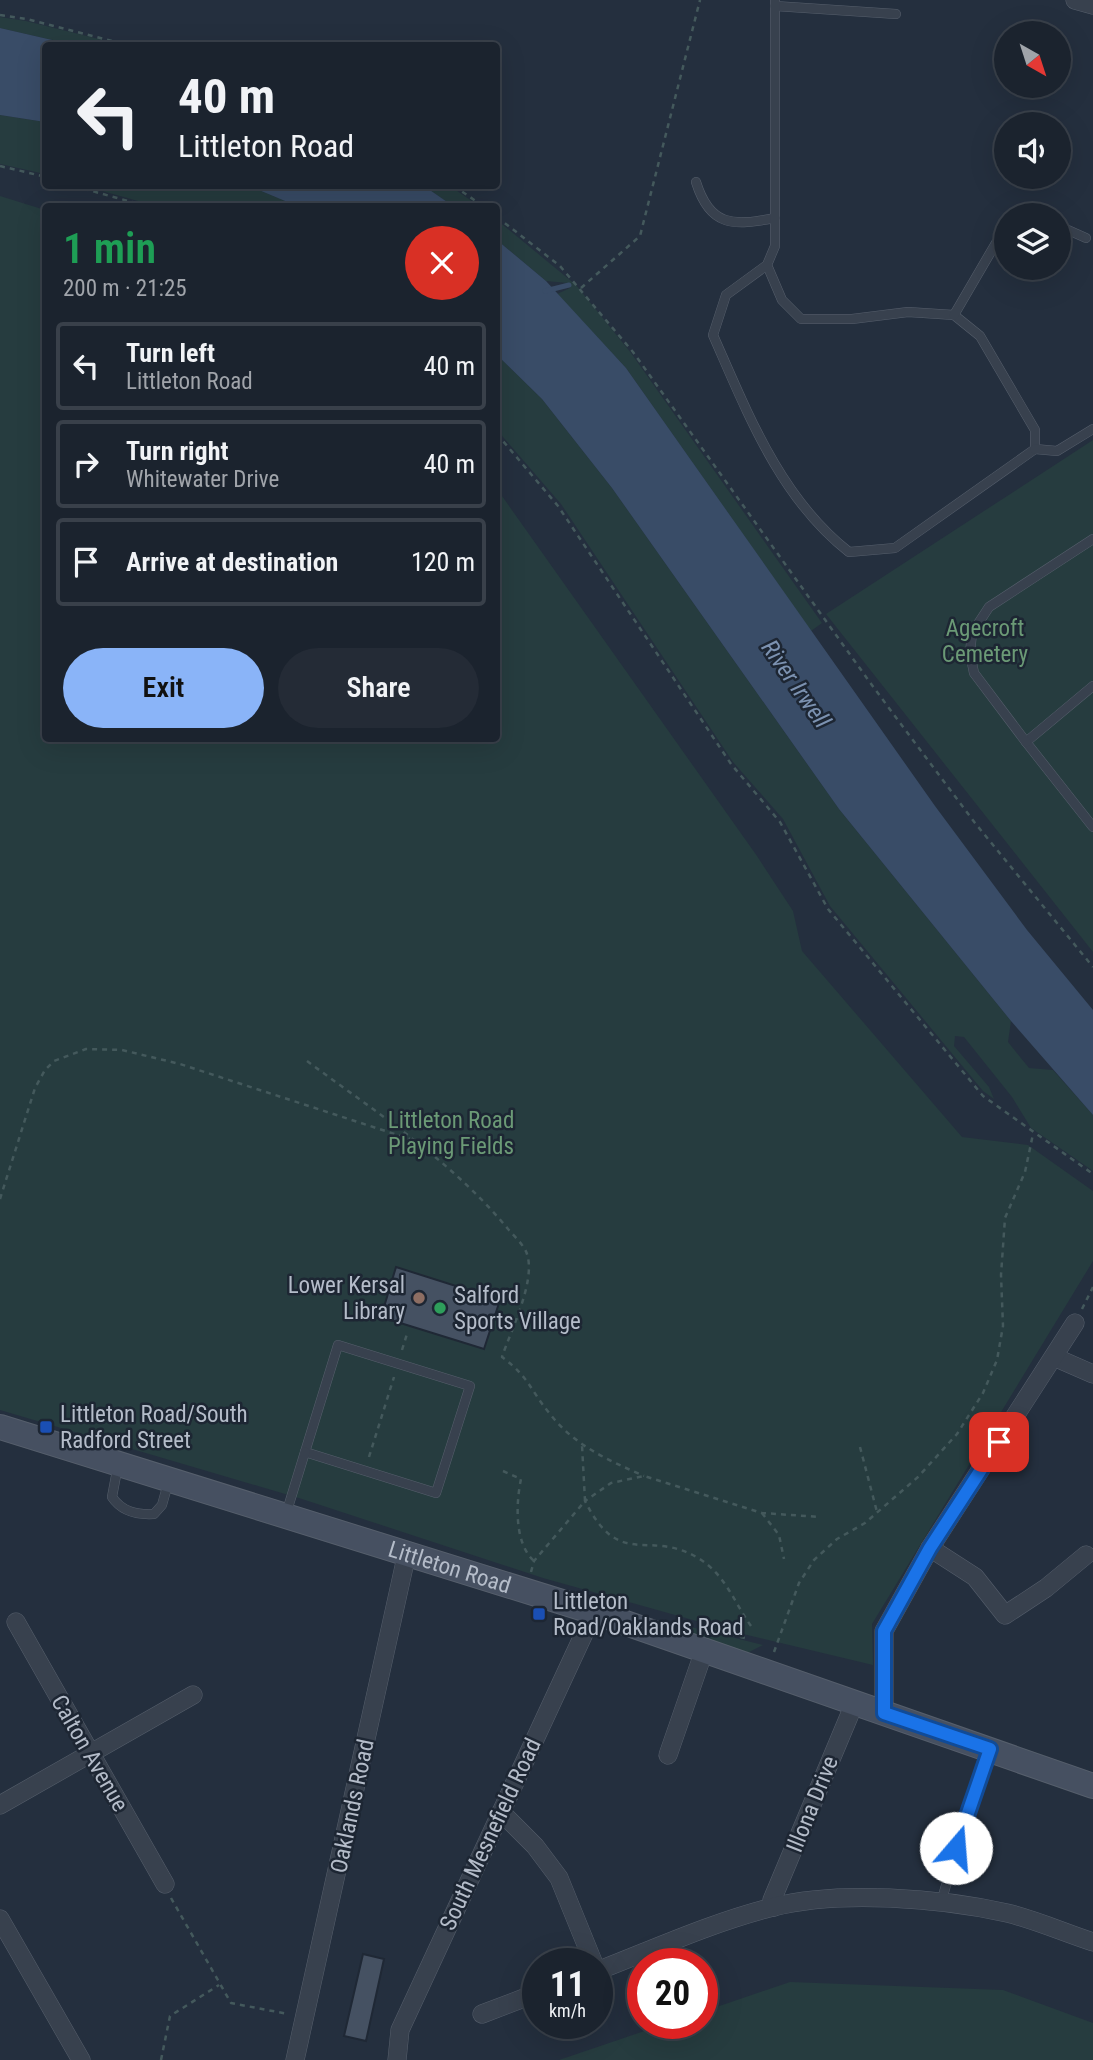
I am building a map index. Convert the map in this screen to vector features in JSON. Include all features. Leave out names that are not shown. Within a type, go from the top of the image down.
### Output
[{"type":"street","points":[[1074,0],[1093,5]]},
{"type":"street","points":[[884,1713],[884,1631],[930,1548],[1075,1323]]},
{"type":"street","points":[[1054,1357],[1093,1374]]},
{"type":"street","name":"Littleton Road","points":[[0,1427],[525,1589],[1093,1786]]},
{"type":"street","points":[[930,1548],[975,1577],[1005,1615],[1046,1588],[1086,1555]]},
{"type":"street","name":"Oaklands Road","points":[[295,2060],[407,1553]]},
{"type":"street","name":"South Mesnefield Road","points":[[397,2060],[400,2031],[594,1612]]},
{"type":"street","name":"Calton Avenue","points":[[16,1622],[165,1884]]},
{"type":"street","points":[[668,1755],[704,1651]]},
{"type":"street","points":[[0,1805],[193,1695]]},
{"type":"street","name":"Illona Drive","points":[[774,1907],[772,1900],[855,1702]]},
{"type":"street","points":[[501,1812],[535,1846],[559,1878],[587,1948]]},
{"type":"street","points":[[613,1965],[774,1907],[846,1899],[941,1903],[1009,1914],[1093,1942]]},
{"type":"street","points":[[1,1924],[81,2060]]},
{"type":"street","points":[[482,2014],[522,1999]]},
{"type":"lane","points":[[896,14],[775,3],[775,246],[766,265],[726,295],[713,335],[755,430],[793,495],[824,533],[849,552],[895,548],[1035,449],[1057,452],[1093,429]]},
{"type":"lane","points":[[696,182],[703,205],[718,218],[745,223],[775,218]]},
{"type":"lane","points":[[1071,231],[1086,237]]},
{"type":"lane","points":[[954,315],[994,246]]},
{"type":"lane","points":[[766,265],[782,300],[801,319],[852,319],[908,312],[954,315],[980,336],[1035,430],[1035,449]]},
{"type":"lane","points":[[1093,539],[989,607],[972,633],[970,653],[974,673],[1093,827]]},
{"type":"lane","points":[[1026,742],[1093,686]]},
{"type":"lane","points":[[286,1516],[305,1452],[338,1345],[470,1386],[436,1493],[305,1452]]},
{"type":"lane","points":[[118,1464],[112,1497],[116,1504],[134,1512],[154,1514],[162,1505],[169,1479]]},
{"type":"lane","points":[[941,1903],[962,1828],[990,1749]]},
{"type":"path","points":[[581,289],[640,236],[700,0]]},
{"type":"path","points":[[0,15],[27,19],[116,42]]},
{"type":"path","points":[[0,166],[42,176]]},
{"type":"path","points":[[85,189],[135,203]]},
{"type":"path","points":[[458,189],[479,203]]},
{"type":"path","points":[[500,219],[560,266],[633,352],[874,688],[975,823],[1093,967]]},
{"type":"path","points":[[500,438],[558,506],[731,764],[780,822],[828,909],[974,1086],[1033,1133],[1062,1150],[1093,1174]]},
{"type":"path","points":[[0,1199],[35,1088],[45,1070],[54,1060],[86,1049],[122,1050],[180,1064],[411,1140]]},
{"type":"path","points":[[307,1060],[397,1125],[411,1140],[445,1165],[487,1205],[527,1252],[530,1276],[502,1357],[528,1378],[550,1414],[582,1445],[608,1461],[644,1476],[762,1513],[820,1517]]},
{"type":"path","points":[[768,1672],[799,1583],[814,1560],[837,1539],[877,1513],[937,1457],[974,1409],[991,1377],[1003,1326],[1001,1275],[1005,1218],[1026,1172],[1033,1133]]},
{"type":"path","points":[[1075,1323],[1093,1287]]},
{"type":"path","points":[[365,1471],[407,1334]]},
{"type":"path","points":[[582,1445],[585,1501],[598,1523],[610,1536],[631,1546],[660,1544],[673,1547],[711,1567],[729,1589],[751,1626]]},
{"type":"path","points":[[860,1447],[877,1513]]},
{"type":"path","points":[[503,1471],[521,1479],[518,1494],[519,1524],[526,1552],[534,1561]]},
{"type":"path","points":[[525,1589],[534,1561],[585,1501],[611,1483],[644,1476]]},
{"type":"path","points":[[762,1513],[779,1535],[784,1559]]},
{"type":"path","points":[[165,1884],[231,2003],[305,2018]]},
{"type":"path","points":[[160,2060],[170,2016],[219,1985]]},
{"type":"green space","points":[[0,17],[111,42],[61,42],[0,28]]},
{"type":"green space","points":[[0,115],[42,122],[42,173],[0,164]]},
{"type":"green space","points":[[95,189],[256,189],[290,203],[145,203]]},
{"type":"green space","points":[[428,189],[454,189],[475,203],[449,203]]},
{"type":"green space","name":"Littleton Road Playing Fields","points":[[0,196],[42,209],[42,742],[500,742],[500,493],[757,856],[793,911],[802,951],[962,1137],[1028,1145],[1093,1191],[1093,1261],[872,1624],[873,1665],[743,1634],[543,1578],[302,1499],[0,1410]]},
{"type":"green space","points":[[500,222],[576,285],[631,353],[822,623],[811,631],[626,368],[557,294],[570,288],[568,283],[546,281],[500,243]]},
{"type":"green space","points":[[500,358],[542,399],[612,488],[839,809],[1011,1021],[1008,1042],[1029,1068],[1053,1070],[1093,1115],[1093,1171],[1031,1128],[1012,1097],[964,1037],[955,1036],[954,1046],[989,1087],[994,1099],[983,1091],[830,906],[783,819],[733,762],[561,504],[500,433]]},
{"type":"green space","name":"Agecroft Cemetery","points":[[1093,440],[1093,952],[826,614]]},
{"type":"green space","points":[[671,1622],[763,1645],[747,1653],[668,1627]]},
{"type":"green space","points":[[790,1982],[1003,1990],[1093,2023],[1093,2060],[559,2060],[627,2037],[718,2039],[718,2007]]},
{"type":"water","points":[[0,28],[61,42],[42,42],[42,122],[0,115]]},
{"type":"water","points":[[256,189],[428,189],[449,203],[290,203]]},
{"type":"water","name":"River Irwell","points":[[500,243],[546,281],[626,368],[935,806],[1027,930],[1093,1010],[1093,1115],[1011,1021],[839,809],[612,488],[542,399],[500,358]]},
{"type":"building","name":"Salford Sports Village","points":[[396,1267],[500,1300],[484,1349],[381,1317]]},
{"type":"building","points":[[363,1954],[384,1959],[366,2041],[344,2036]]},
{"type":"waterway","points":[[545,291],[569,285]]},
{"type":"place","name":"Lower Kersal Library","points":[[419,1298]]},
{"type":"place","name":"Salford Sports Village","points":[[440,1308]]},
{"type":"place","name":"Littleton Road/South Radford Street","points":[[46,1427]]},
{"type":"place","name":"Littleton Road/Oaklands Road","points":[[539,1614]]},
{"type":"route","points":[[956,1848],[990,1749],[884,1713],[883,1639],[884,1631],[930,1548],[999,1442]]}]
